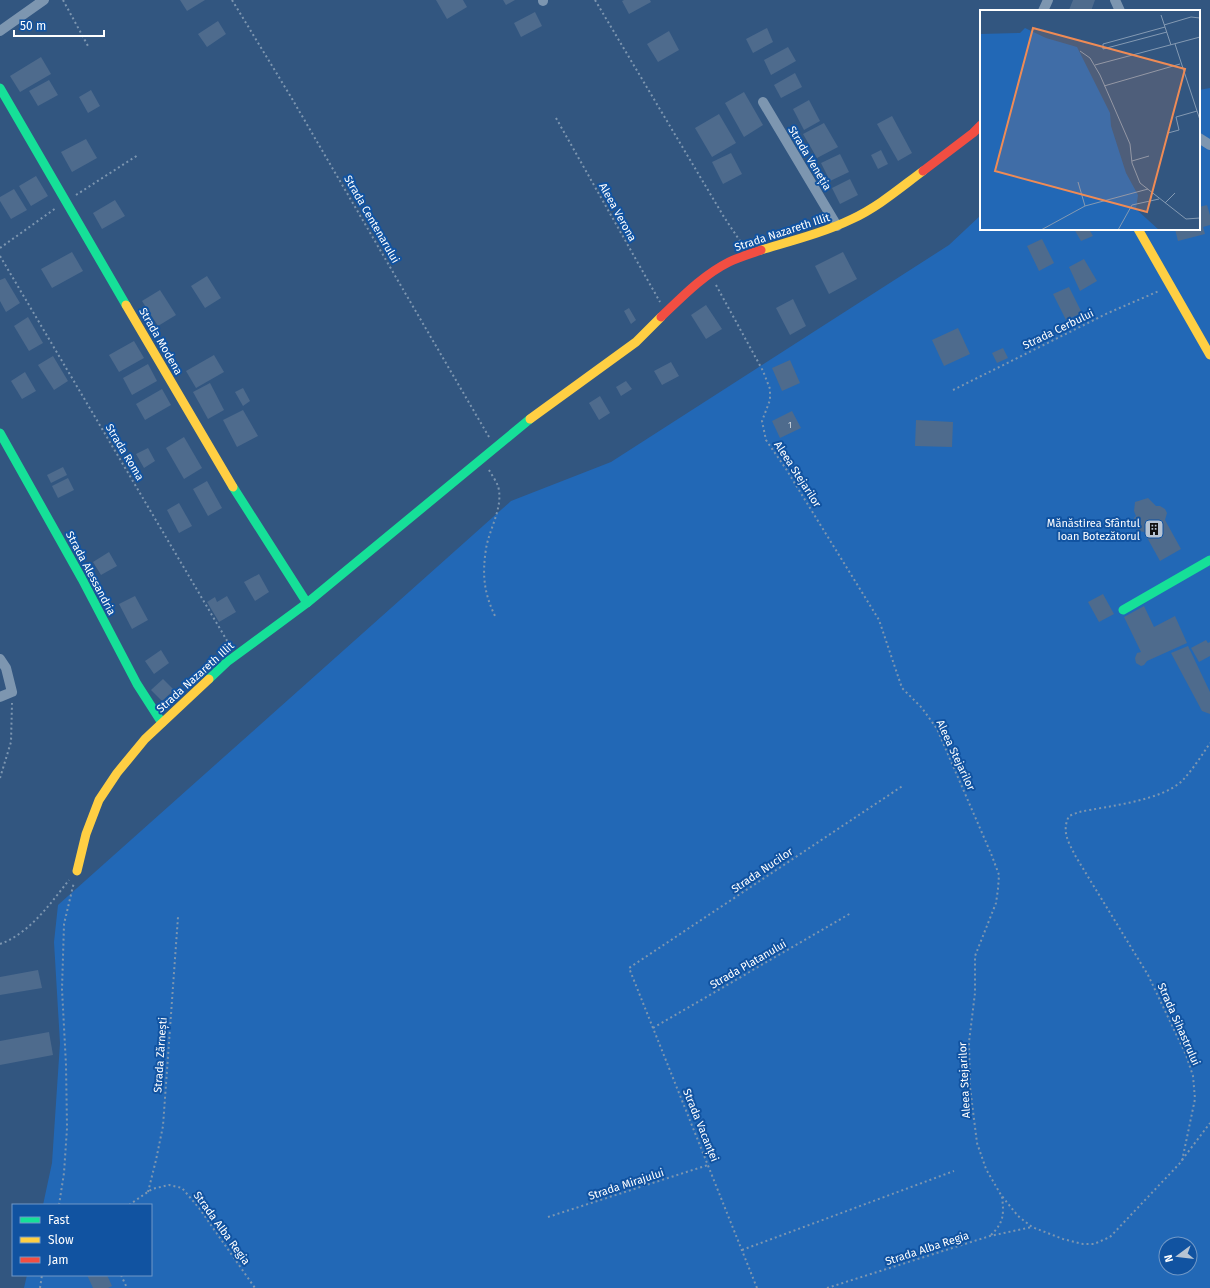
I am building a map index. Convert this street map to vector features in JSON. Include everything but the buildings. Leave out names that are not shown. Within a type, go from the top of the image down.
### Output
[{"type":"street","points":[[0,30],[44,0]]},
{"type":"street","points":[[1043,10],[1048,0]]},
{"type":"street","points":[[1114,0],[1119,10]]},
{"type":"street","name":"Strada Modena","points":[[0,88],[222,470],[307,603]]},
{"type":"street","name":"Strada Veneția","points":[[762,102],[837,226]]},
{"type":"street","name":"Strada Nazareth Illit","points":[[77,872],[86,834],[99,800],[117,773],[145,739],[227,662],[307,603],[533,417],[636,342],[681,298],[709,274],[729,262],[748,254],[837,226],[853,219],[885,200],[973,133],[980,126]]},
{"type":"street","points":[[1200,139],[1210,145]]},
{"type":"street","points":[[1139,230],[1210,355]]},
{"type":"street","name":"Strada Alessandria","points":[[0,433],[82,579],[137,684],[162,723]]},
{"type":"street","points":[[1123,610],[1210,560]]},
{"type":"street","points":[[0,659],[6,668],[12,692],[0,698]]},
{"type":"path","points":[[62,0],[88,46]]},
{"type":"path","name":"Strada Centenarului","points":[[232,0],[295,104],[496,448]]},
{"type":"path","points":[[595,0],[724,217],[748,254]]},
{"type":"path","name":"Aleea Verona","points":[[556,118],[666,313]]},
{"type":"path","name":"Strada Roma","points":[[0,256],[235,656]]},
{"type":"path","name":"Aleea Stejarilor","points":[[709,274],[763,371],[770,389],[770,400],[762,421],[766,440],[786,469],[879,620],[902,688],[922,708],[937,729],[999,875],[996,903],[975,956],[975,993],[969,1042],[970,1087],[977,1143],[986,1169],[1002,1195]]},
{"type":"path","name":"Strada Cerbului","points":[[953,390],[1108,313],[1171,286]]},
{"type":"path","points":[[483,458],[498,485],[500,497],[486,549],[484,585],[488,602],[495,616]]},
{"type":"path","points":[[0,778],[10,742],[12,692]]},
{"type":"path","name":"Strada Sihastrului","points":[[1182,1161],[1195,1098],[1193,1076],[1186,1055],[1148,975],[1076,857],[1066,837],[1065,824],[1069,816],[1079,812],[1153,797],[1168,790],[1182,780],[1210,743]]},
{"type":"path","name":"Strada Nucilor","points":[[629,968],[904,785]]},
{"type":"path","points":[[0,944],[16,937],[43,912],[77,872]]},
{"type":"path","points":[[59,1204],[64,1173],[67,1128],[66,1065],[62,989],[64,924],[77,872]]},
{"type":"path","name":"Strada Platanului","points":[[653,1028],[851,913]]},
{"type":"path","name":"Strada Zărnești","points":[[148,1192],[163,1126],[178,917]]},
{"type":"path","name":"Strada Vacanței","points":[[629,968],[757,1288]]},
{"type":"path","points":[[1002,1195],[1018,1216],[1032,1227],[1063,1239],[1083,1244],[1094,1244],[1100,1242],[1110,1238],[1182,1161],[1210,1123]]},
{"type":"path","name":"Strada Mirajului","points":[[548,1218],[708,1165]]},
{"type":"path","points":[[742,1250],[954,1171]]},
{"type":"path","name":"Strada Alba Regia","points":[[130,1204],[152,1188],[169,1185],[182,1188],[199,1208],[255,1288]]},
{"type":"path","points":[[990,1236],[999,1227],[1004,1214],[1002,1195]]},
{"type":"path","name":"Strada Alba Regia","points":[[827,1288],[990,1236],[1032,1227]]},
{"type":"path","points":[[40,1288],[42,1276]]},
{"type":"path","points":[[121,1276],[127,1288]]},
{"type":"shaded area","points":[[1210,88],[1210,1288],[24,1288],[27,1276],[152,1276],[152,1204],[43,1204],[52,1163],[60,1043],[54,942],[58,905],[511,501],[611,462],[949,245],[980,216],[980,230],[1200,230],[1200,90]]},
{"type":"traffic: fast","points":[[0,88],[126,305]]},
{"type":"traffic: fast","points":[[209,679],[227,662],[307,603],[530,419]]},
{"type":"traffic: fast","points":[[0,433],[82,579],[137,684],[162,723]]},
{"type":"traffic: fast","points":[[233,487],[307,603]]},
{"type":"traffic: fast","points":[[1123,610],[1210,560]]},
{"type":"traffic: slow","points":[[761,250],[818,233],[852,219],[880,203],[923,171]]},
{"type":"traffic: slow","points":[[1139,230],[1210,355]]},
{"type":"traffic: slow","points":[[126,305],[233,487]]},
{"type":"traffic: slow","points":[[530,419],[636,342],[661,317]]},
{"type":"traffic: slow","points":[[77,871],[86,834],[99,800],[117,773],[145,739],[209,679]]},
{"type":"traffic: jam","points":[[923,171],[980,126]]},
{"type":"traffic: jam","points":[[661,317],[710,273],[733,260],[761,250]]},
{"type":"place","name":"Mănăstirea Sfântul Ioan Botezătorul","points":[[1154,529]]}]
